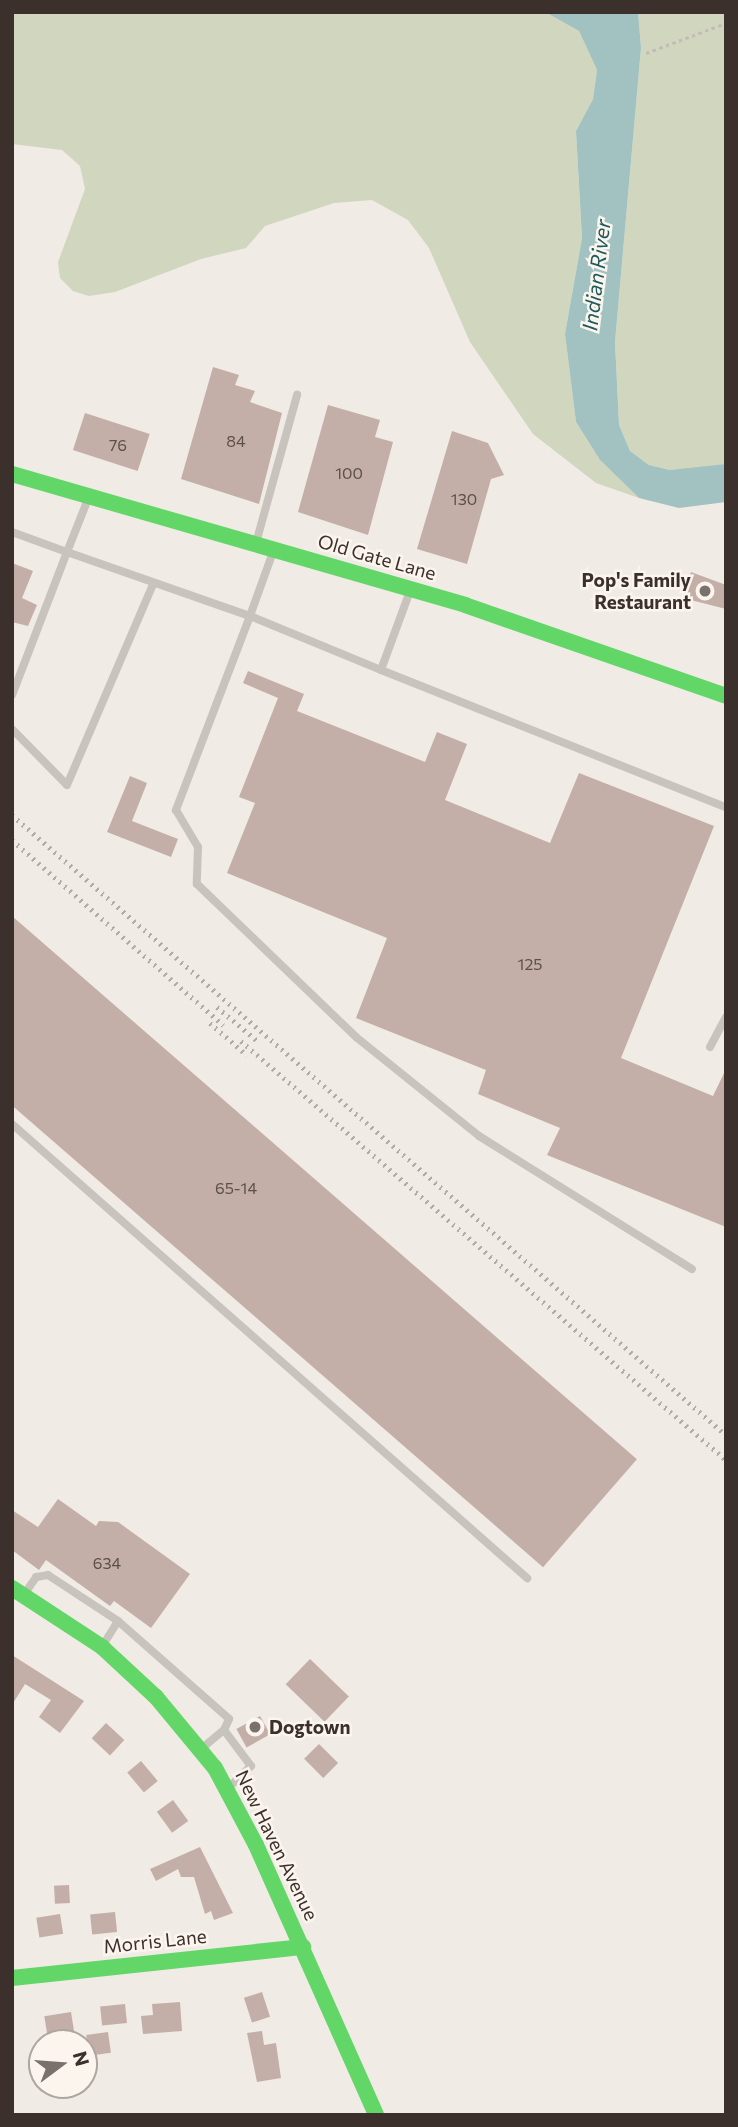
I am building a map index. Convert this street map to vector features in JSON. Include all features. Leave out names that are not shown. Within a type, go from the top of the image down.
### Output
[{"type":"main road","name":"Old Gate Lane","points":[[12,474],[410,589],[606,651],[726,696]]},
{"type":"main road","name":"New Haven Avenue","points":[[18,1592],[102,1647],[156,1697],[201,1749],[226,1789],[303,1947],[376,2115]]},
{"type":"main road","name":"Morris Lane","points":[[12,1978],[303,1947]]},
{"type":"lane","points":[[255,545],[297,395]]},
{"type":"lane","points":[[12,695],[89,496]]},
{"type":"lane","points":[[12,532],[250,617],[726,807]]},
{"type":"lane","points":[[274,550],[176,810],[198,847],[197,884],[356,1037],[478,1136],[692,1269]]},
{"type":"lane","points":[[12,729],[67,785],[153,584]]},
{"type":"lane","points":[[381,670],[410,589]]},
{"type":"lane","points":[[710,1047],[726,1017]]},
{"type":"lane","points":[[12,1124],[527,1578]]},
{"type":"lane","points":[[18,1592],[36,1577],[48,1575],[118,1621],[229,1719],[224,1730],[201,1749]]},
{"type":"lane","points":[[102,1647],[118,1621]]},
{"type":"lane","points":[[224,1730],[251,1766],[226,1789]]},
{"type":"path","points":[[646,53],[726,23]]},
{"type":"green space","points":[[12,12],[545,12],[579,31],[597,70],[593,99],[576,131],[582,238],[565,334],[576,422],[600,460],[639,498],[596,483],[533,434],[470,342],[429,248],[408,220],[372,200],[334,203],[265,226],[246,248],[201,259],[115,292],[89,296],[73,291],[60,278],[58,262],[85,189],[80,166],[62,150],[12,144]]},
{"type":"green space","points":[[638,12],[726,12],[726,464],[711,468],[670,470],[649,465],[630,451],[619,425],[615,342],[641,48]]},
{"type":"water","name":"Indian River","points":[[545,12],[638,12],[641,48],[615,342],[619,425],[630,451],[649,465],[670,470],[726,464],[726,502],[679,508],[639,498],[600,460],[576,422],[565,334],[582,238],[576,131],[593,99],[597,70],[579,31]]},
{"type":"building","points":[[213,367],[239,375],[235,385],[255,391],[250,402],[282,413],[259,504],[181,479]]},
{"type":"building","points":[[328,405],[380,420],[375,437],[393,442],[368,535],[298,512]]},
{"type":"building","points":[[85,413],[150,434],[138,471],[73,450]]},
{"type":"building","points":[[452,431],[488,443],[504,475],[491,479],[467,564],[417,549]]},
{"type":"building","points":[[12,563],[33,571],[22,598],[37,605],[28,626],[12,622]]},
{"type":"building","name":"Pop's Family Restaurant","points":[[691,572],[726,585],[726,609],[683,598]]},
{"type":"building","points":[[248,671],[304,694],[297,711],[425,762],[437,732],[467,744],[445,800],[550,843],[579,773],[714,826],[621,1058],[713,1096],[726,1069],[726,1227],[547,1155],[560,1128],[478,1094],[486,1070],[356,1018],[387,938],[227,873],[255,803],[239,797],[278,698],[243,683]]},
{"type":"building","points":[[130,776],[147,783],[132,821],[178,839],[171,857],[107,832]]},
{"type":"building","points":[[12,916],[637,1459],[543,1567],[12,1105]]},
{"type":"building","points":[[58,1499],[96,1526],[99,1521],[118,1522],[190,1574],[151,1628],[114,1601],[110,1606],[46,1560],[39,1570],[12,1550],[12,1510],[38,1527]]},
{"type":"building","points":[[12,1655],[84,1701],[60,1733],[39,1717],[51,1700],[25,1684],[12,1705]]},
{"type":"building","points":[[310,1659],[349,1697],[325,1722],[286,1684]]},
{"type":"building","name":"Dogtown","points":[[260,1716],[270,1734],[247,1747],[236,1729]]},
{"type":"building","points":[[106,1723],[124,1740],[110,1755],[92,1738]]},
{"type":"building","points":[[319,1744],[338,1763],[323,1778],[304,1759]]},
{"type":"building","points":[[141,1761],[158,1781],[144,1792],[127,1773]]},
{"type":"building","points":[[173,1800],[188,1821],[172,1833],[157,1812]]},
{"type":"building","points":[[200,1847],[233,1913],[214,1920],[211,1911],[205,1914],[194,1877],[181,1877],[178,1869],[156,1881],[150,1869]]},
{"type":"building","points":[[69,1885],[70,1903],[55,1904],[54,1886]]},
{"type":"building","points":[[115,1912],[117,1932],[92,1935],[90,1915]]},
{"type":"building","points":[[60,1914],[63,1934],[39,1938],[36,1918]]},
{"type":"building","points":[[262,1992],[270,2017],[252,2023],[244,1998]]},
{"type":"building","points":[[180,2002],[182,2031],[143,2034],[141,2016],[153,2015],[152,2004]]},
{"type":"building","points":[[125,2004],[127,2023],[102,2026],[100,2007]]},
{"type":"building","points":[[71,2012],[74,2029],[46,2029],[44,2016]]},
{"type":"building","points":[[262,2031],[264,2045],[276,2043],[281,2078],[257,2082],[247,2033]]},
{"type":"building","points":[[108,2032],[111,2053],[98,2055],[98,2033]]},
{"type":"railway","points":[[12,815],[726,1435]]},
{"type":"railway","points":[[12,840],[223,1025]]},
{"type":"railway","points":[[217,1007],[260,1043]]},
{"type":"railway","points":[[210,1023],[247,1055]]},
{"type":"railway","points":[[241,1041],[726,1460]]},
{"type":"traffic: fast","points":[[12,474],[465,605],[726,696]]},
{"type":"traffic: fast","points":[[12,1588],[102,1647],[156,1697],[215,1768],[256,1845],[376,2115]]},
{"type":"traffic: fast","points":[[12,1978],[303,1947]]},
{"type":"place","name":"Pop's Family Restaurant","points":[[705,591]]},
{"type":"place","name":"Dogtown","points":[[255,1727]]}]
